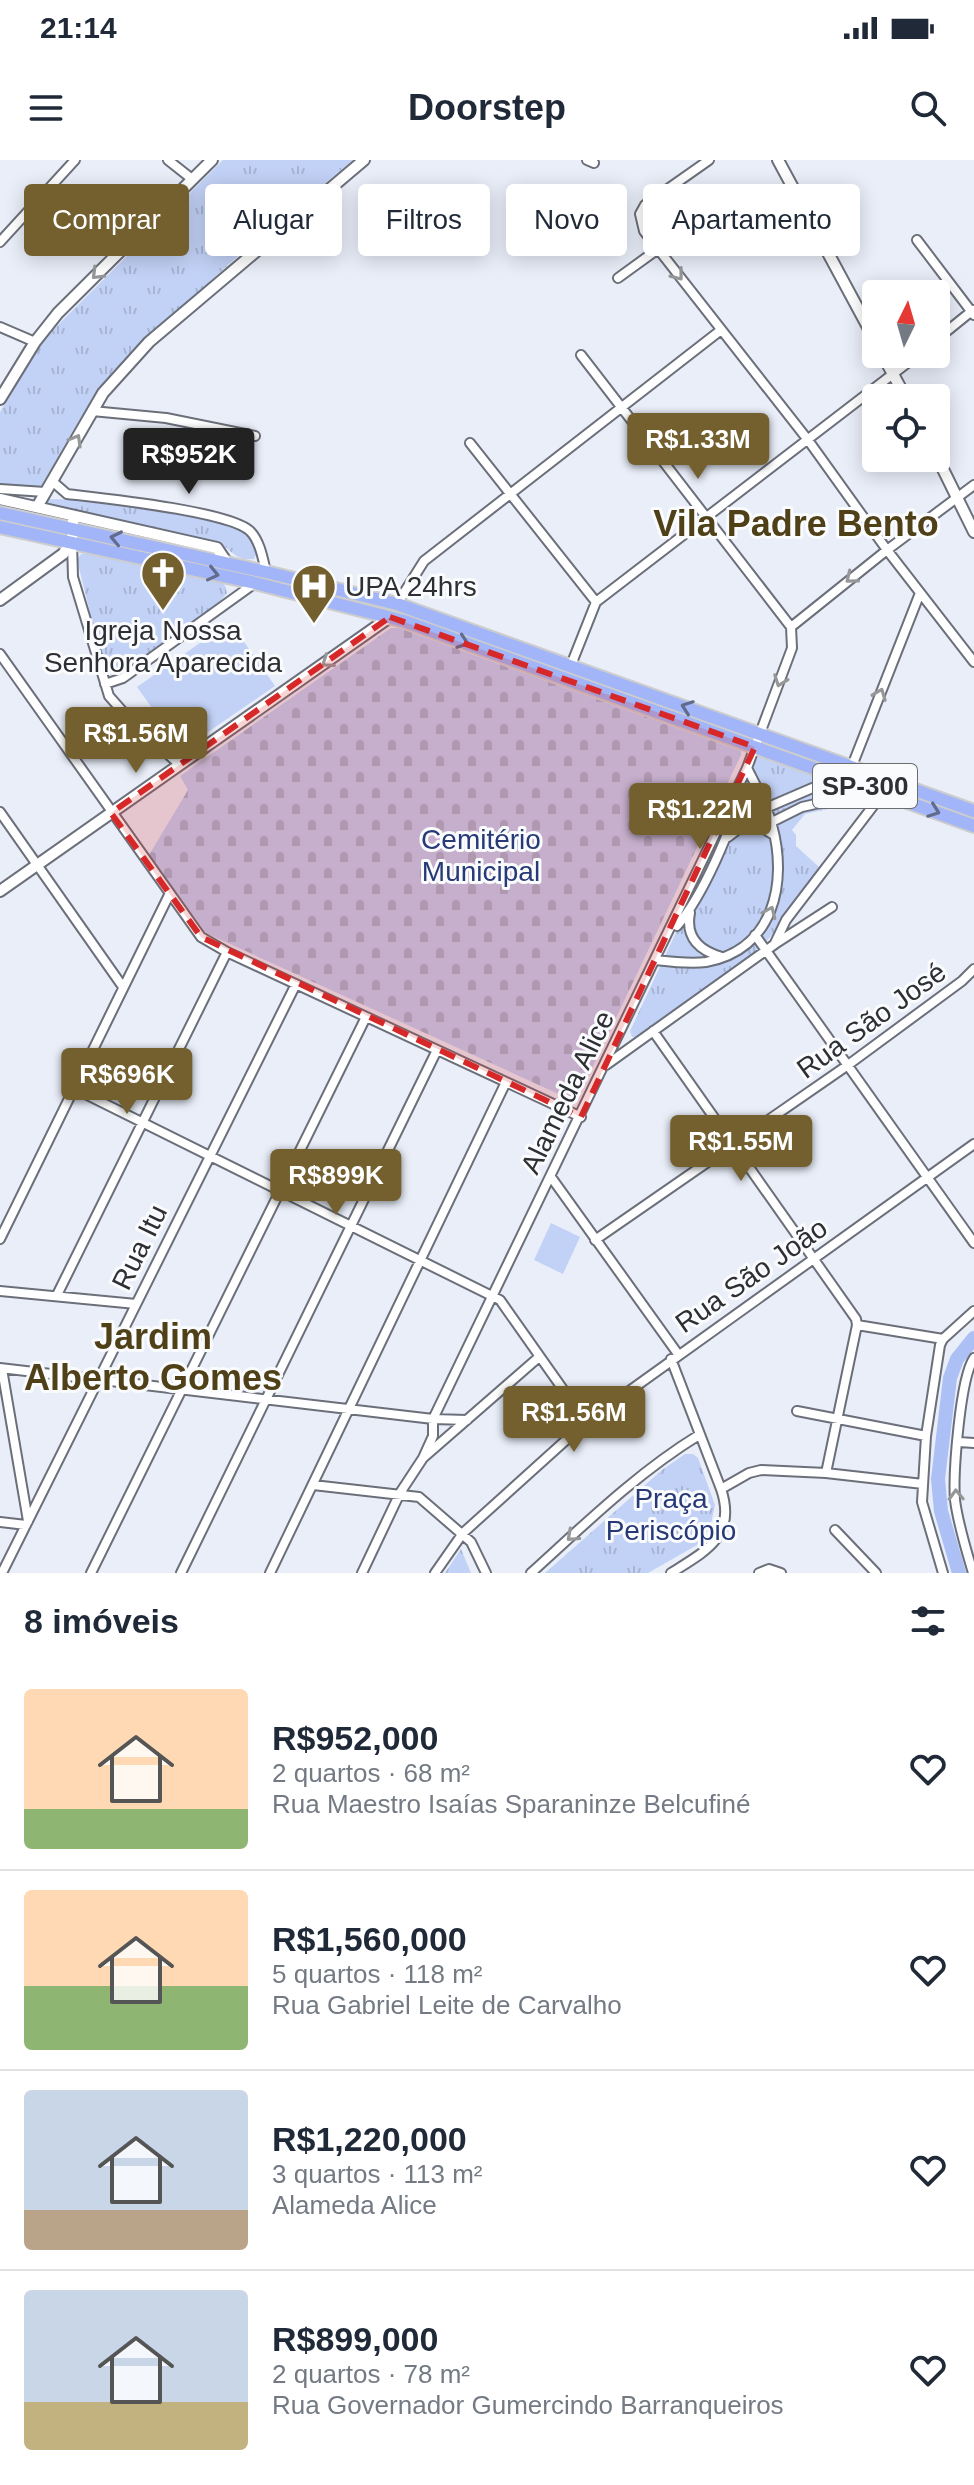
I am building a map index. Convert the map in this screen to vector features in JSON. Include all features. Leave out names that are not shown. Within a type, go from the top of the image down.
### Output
[{"type":"main road","name":"SP-300","points":[[0,513],[73,536],[390,617],[974,826]]},
{"type":"main road","name":"SP-300","points":[[0,527],[73,536],[227,563],[397,604],[974,811]]},
{"type":"main road","points":[[371,612],[391,610],[397,604]]},
{"type":"main road","points":[[390,617],[405,611],[434,617]]},
{"type":"main road","points":[[839,777],[851,772],[867,778],[885,778]]},
{"type":"street","points":[[0,242],[75,160]]},
{"type":"street","points":[[168,160],[192,179]]},
{"type":"street","points":[[0,399],[35,342],[58,313],[212,160]]},
{"type":"street","points":[[37,507],[103,393],[149,342],[364,160]]},
{"type":"street","points":[[669,184],[692,164],[709,160]]},
{"type":"street","points":[[778,160],[862,316]]},
{"type":"street","points":[[917,240],[973,312],[950,329]]},
{"type":"street","points":[[618,278],[648,256]]},
{"type":"street","points":[[663,256],[808,440],[887,550],[974,662]]},
{"type":"street","points":[[0,327],[35,342]]},
{"type":"street","points":[[397,604],[424,561],[721,330]]},
{"type":"street","points":[[581,355],[791,627],[974,485]]},
{"type":"street","points":[[889,368],[898,384]]},
{"type":"street","points":[[571,665],[596,602],[902,368]]},
{"type":"street","points":[[92,411],[166,418],[255,436]]},
{"type":"street","points":[[470,443],[596,602]]},
{"type":"street","points":[[945,472],[974,532]]},
{"type":"street","points":[[52,481],[67,494],[117,499],[230,520],[252,532],[266,572]]},
{"type":"street","points":[[0,489],[45,492]]},
{"type":"street","points":[[0,499],[217,548],[227,563]]},
{"type":"street","points":[[72,516],[73,577],[114,705],[180,765]]},
{"type":"street","points":[[0,600],[63,554],[73,536]]},
{"type":"street","points":[[105,684],[123,678],[255,583]]},
{"type":"street","points":[[852,766],[920,593]]},
{"type":"street","points":[[0,891],[390,617]]},
{"type":"street","name":"Alameda Alice","points":[[423,1458],[433,1436],[433,1419],[747,768],[792,648],[791,627]]},
{"type":"street","points":[[0,654],[201,937],[227,952],[581,1117]]},
{"type":"street","points":[[656,960],[686,963],[723,958],[755,935],[770,915],[778,886],[779,860],[772,822],[747,768]]},
{"type":"street","points":[[721,845],[766,808],[839,777]]},
{"type":"street","points":[[723,958],[703,949],[693,940],[688,926],[691,909],[736,814],[742,779]]},
{"type":"street","points":[[819,786],[821,801]]},
{"type":"street","points":[[772,822],[821,801],[879,792]]},
{"type":"street","points":[[775,944],[786,920],[879,792]]},
{"type":"street","points":[[1,814],[123,987]]},
{"type":"street","points":[[743,824],[759,826],[775,836]]},
{"type":"street","points":[[1,1232],[169,895]]},
{"type":"street","points":[[606,1065],[832,907]]},
{"type":"street","points":[[670,932],[691,909]]},
{"type":"street","points":[[755,935],[974,1243]]},
{"type":"street","points":[[57,1295],[227,952]]},
{"type":"street","name":"Rua São José","points":[[595,1240],[848,1065],[974,969]]},
{"type":"street","name":"Rua Itu","points":[[2,1573],[296,984]]},
{"type":"street","points":[[91,1573],[366,1017]]},
{"type":"street","points":[[653,1031],[856,1319],[826,1473]]},
{"type":"street","points":[[181,1573],[437,1050]]},
{"type":"street","points":[[270,1573],[506,1082]]},
{"type":"street","points":[[73,1088],[500,1300],[586,1422]]},
{"type":"street","name":"Rua São João","points":[[435,1573],[463,1533],[586,1422],[974,1144]]},
{"type":"street","points":[[551,1177],[674,1357],[699,1435],[726,1504],[727,1517],[720,1535],[708,1551],[671,1573]]},
{"type":"street","points":[[0,1291],[136,1304]]},
{"type":"street","points":[[943,1573],[925,1518],[923,1484],[926,1436],[937,1353],[943,1339],[974,1311]]},
{"type":"street","points":[[857,1325],[943,1339]]},
{"type":"street","points":[[362,1573],[400,1493],[423,1458],[539,1357]]},
{"type":"street","points":[[973,1571],[955,1499],[965,1380],[974,1358]]},
{"type":"street","points":[[0,1522],[27,1523],[1,1368],[463,1423]]},
{"type":"street","points":[[797,1411],[926,1436]]},
{"type":"street","points":[[531,1573],[603,1508],[679,1447],[699,1435]]},
{"type":"street","points":[[959,1442],[974,1443]]},
{"type":"street","points":[[721,1489],[749,1473],[761,1470],[826,1473],[923,1484]]},
{"type":"street","points":[[412,1475],[423,1499],[471,1542],[486,1573]]},
{"type":"street","points":[[313,1485],[400,1493],[423,1499]]},
{"type":"street","points":[[835,1530],[876,1573]]},
{"type":"street","points":[[759,1573],[769,1569],[781,1573]]},
{"type":"highlighted area","points":[[390,617],[755,747],[581,1117],[201,937],[111,813]]},
{"type":"green space","points":[[223,160],[353,160],[324,184],[205,184],[205,256],[238,256],[118,367],[79,420],[40,488],[0,486],[0,412],[41,342],[127,256],[189,256],[189,194]]},
{"type":"green space","points":[[50,499],[153,507],[210,517],[247,532],[254,541],[256,556],[254,559],[243,559],[220,542],[47,506]]},
{"type":"green space","points":[[90,553],[218,580],[224,583],[227,593],[218,604],[126,669],[113,671],[103,664],[77,560],[81,554]]},
{"type":"green space","points":[[230,622],[275,686],[182,750],[137,687]]},
{"type":"green space","name":"Cemitério Municipal","points":[[391,628],[399,628],[741,751],[576,1102],[206,933],[149,855],[188,790],[180,776]]},
{"type":"green space","points":[[765,756],[858,790],[863,801],[805,814],[792,830],[796,835],[796,846],[819,867],[772,935],[756,953],[637,1037],[632,1037],[630,1031],[758,757]]},
{"type":"green space","points":[[551,1223],[580,1237],[563,1274],[534,1260]]},
{"type":"green space","name":"Praça Periscópio","points":[[685,1454],[698,1458],[715,1505],[710,1528],[697,1545],[648,1573],[545,1573],[662,1470]]},
{"type":"green space","points":[[461,1549],[471,1573],[445,1573]]},
{"type":"waterway","points":[[959,1573],[941,1511],[938,1479],[950,1378],[957,1359],[974,1338]]},
{"type":"place","name":"Igreja Nossa Senhora Aparecida","points":[[163,612]]},
{"type":"place","name":"UPA 24hrs","points":[[314,625]]},
{"type":"district","name":"Vila Padre Bento","points":[[796,523]]},
{"type":"district","name":"Jardim Alberto Gomes","points":[[153,1356]]}]
